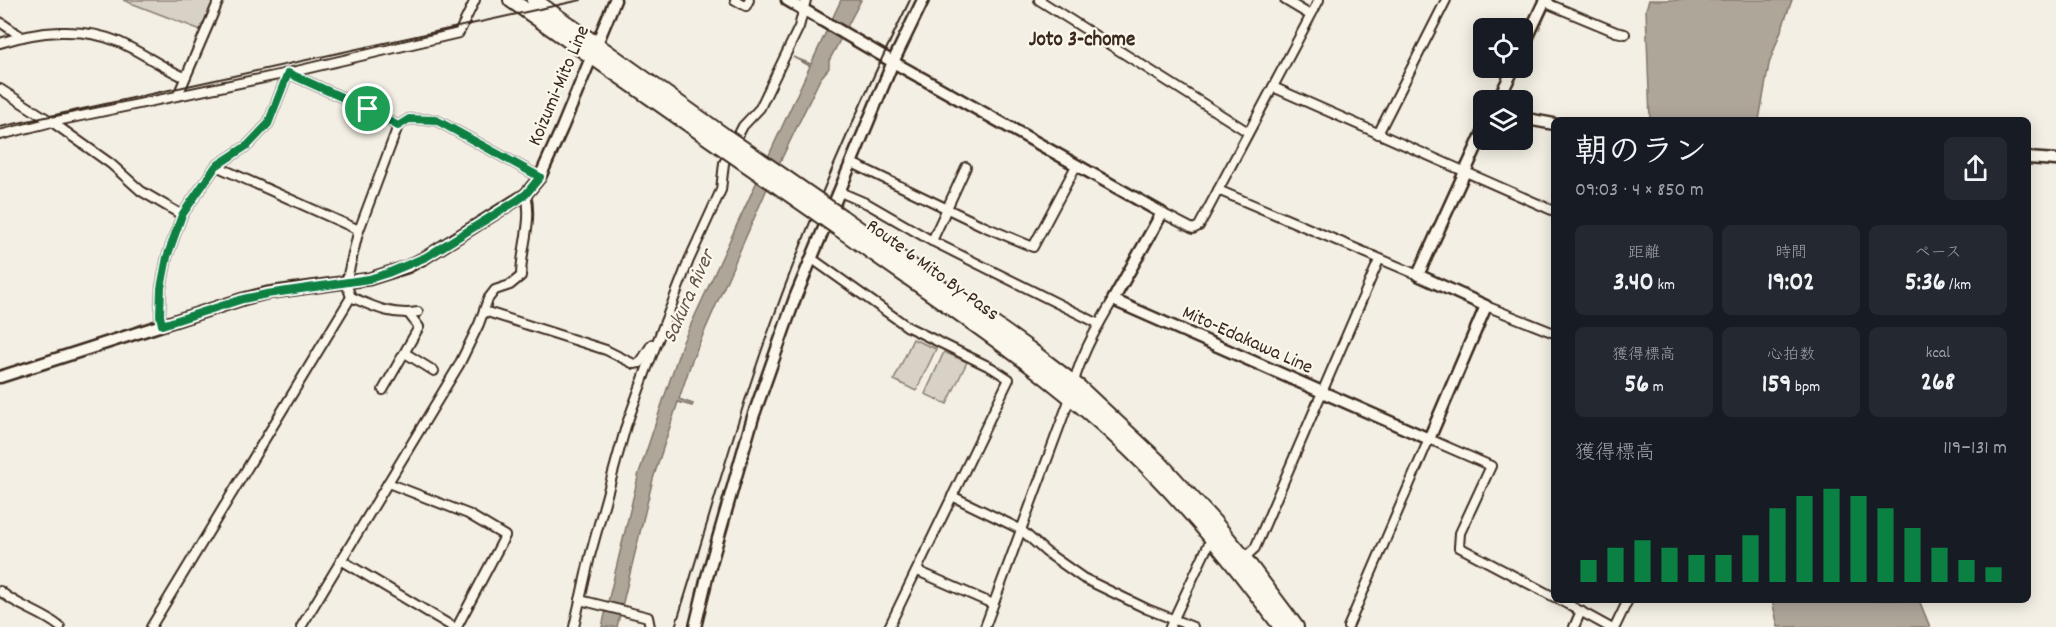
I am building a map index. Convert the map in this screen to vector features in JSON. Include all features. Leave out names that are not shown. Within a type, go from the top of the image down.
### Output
[{"type":"highway","name":"Route 6 Mito By-Pass","points":[[511,0],[595,50]]},
{"type":"highway","name":"Route 6 Mito By-Pass","points":[[534,0],[595,50],[723,141],[1073,381],[1159,462],[1214,522],[1296,627]]},
{"type":"highway","name":"Route 6 Mito By-Pass","points":[[840,223],[1023,360],[1110,431],[1151,471],[1212,537],[1281,627]]},
{"type":"main road","name":"Koizumi-Mito Line","points":[[0,377],[243,299],[369,279],[417,262],[526,194],[540,177],[615,0]]},
{"type":"main road","points":[[787,0],[807,8],[893,63],[1162,213],[1113,300]]},
{"type":"main road","points":[[695,627],[753,417],[795,298],[893,63],[923,0]]},
{"type":"main road","points":[[1533,27],[1546,0]]},
{"type":"main road","points":[[1533,120],[1551,123]]},
{"type":"main road","points":[[1429,439],[1486,306],[1418,275],[1474,150]]},
{"type":"main road","points":[[2031,158],[2056,160]]},
{"type":"main road","name":"Mito-Edakawa Line","points":[[1113,300],[1429,439]]},
{"type":"street","points":[[178,95],[219,0]]},
{"type":"street","points":[[0,135],[288,73],[459,33],[476,0]]},
{"type":"street","points":[[735,0],[746,6],[748,0]]},
{"type":"street","points":[[1039,0],[1248,132]]},
{"type":"street","points":[[1286,0],[1310,15]]},
{"type":"street","points":[[1162,213],[1193,229],[1199,226],[1319,0]]},
{"type":"street","points":[[1378,134],[1446,0]]},
{"type":"street","points":[[1546,0],[1551,5],[1625,34]]},
{"type":"street","points":[[574,627],[626,426],[689,260],[721,190],[724,163],[743,126],[760,108],[807,8]]},
{"type":"street","points":[[0,22],[22,37]]},
{"type":"street","points":[[0,43],[22,37],[72,32],[95,34],[119,42],[184,77]]},
{"type":"street","points":[[288,73],[368,109],[398,126]]},
{"type":"street","points":[[162,325],[160,315],[165,267],[182,215],[216,166],[248,145],[268,124],[288,73]]},
{"type":"street","points":[[1273,87],[1551,210]]},
{"type":"street","points":[[0,89],[111,164],[141,191],[182,215]]},
{"type":"street","points":[[418,312],[389,313],[351,297],[346,283],[359,230],[398,126],[409,119],[436,120],[540,177]]},
{"type":"street","points":[[852,163],[1033,247],[1076,166]]},
{"type":"street","points":[[216,166],[359,230]]},
{"type":"street","points":[[932,240],[966,168]]},
{"type":"street","points":[[1218,190],[1418,275]]},
{"type":"street","points":[[840,192],[868,204],[932,240],[1099,324]]},
{"type":"street","points":[[301,627],[459,365],[488,299],[495,290],[510,285],[521,276],[529,207],[526,194]]},
{"type":"street","points":[[811,258],[908,327],[992,368],[1009,379],[889,627]]},
{"type":"street","points":[[1244,558],[1255,548],[1379,260]]},
{"type":"street","points":[[151,627],[351,297]]},
{"type":"street","points":[[985,627],[1070,398],[1073,381],[1083,355],[1113,300]]},
{"type":"street","points":[[1486,306],[1551,332]]},
{"type":"street","points":[[484,311],[606,351],[634,364],[640,363],[659,337]]},
{"type":"street","points":[[382,390],[419,327],[408,314]]},
{"type":"street","points":[[405,353],[434,371]]},
{"type":"street","points":[[1348,627],[1429,439],[1491,466],[1460,533],[1459,547],[1551,595]]},
{"type":"street","points":[[341,560],[455,627],[505,536],[468,514],[388,483]]},
{"type":"street","points":[[952,496],[1020,529],[1061,564],[1083,578],[1172,623],[1193,627]]},
{"type":"street","points":[[1172,623],[1212,537]]},
{"type":"street","points":[[920,572],[993,604]]},
{"type":"street","points":[[0,591],[9,600],[53,621],[60,627]]},
{"type":"street","points":[[581,603],[648,617],[650,627]]},
{"type":"street","points":[[569,627],[581,603]]},
{"type":"street","points":[[1566,603],[1609,627]]},
{"type":"street","points":[[1614,627],[1626,603]]},
{"type":"street","points":[[1574,627],[1581,611]]},
{"type":"shaded area","points":[[123,0],[215,0],[201,30]]},
{"type":"shaded area","points":[[841,0],[861,0],[766,191],[692,360],[679,399],[693,404],[692,406],[678,402],[653,479],[617,627],[602,627],[639,473],[682,344],[810,66],[793,57],[811,64]]},
{"type":"shaded area","points":[[1649,0],[1792,0],[1769,64],[1760,117],[1650,117],[1646,9]]},
{"type":"shaded area","points":[[913,339],[936,349],[916,391],[894,380]]},
{"type":"shaded area","points":[[944,352],[967,362],[947,404],[925,394]]},
{"type":"shaded area","points":[[1773,603],[1920,603],[1930,627],[1778,627]]},
{"type":"railway","points":[[0,127],[581,0]]},
{"type":"railway","points":[[675,627],[742,410],[798,252],[870,83],[910,0]]},
{"type":"district","name":"Joto 3-chome","points":[[1082,41]]},
{"type":"route","points":[[288,73],[368,109],[398,126],[409,119],[436,120],[540,177],[518,200],[407,267],[369,279],[243,299],[162,325],[161,288],[167,257],[182,215],[216,166],[248,145],[268,124],[288,73]]},
{"type":"water label","name":"Sakura River","points":[[690,297]]}]
